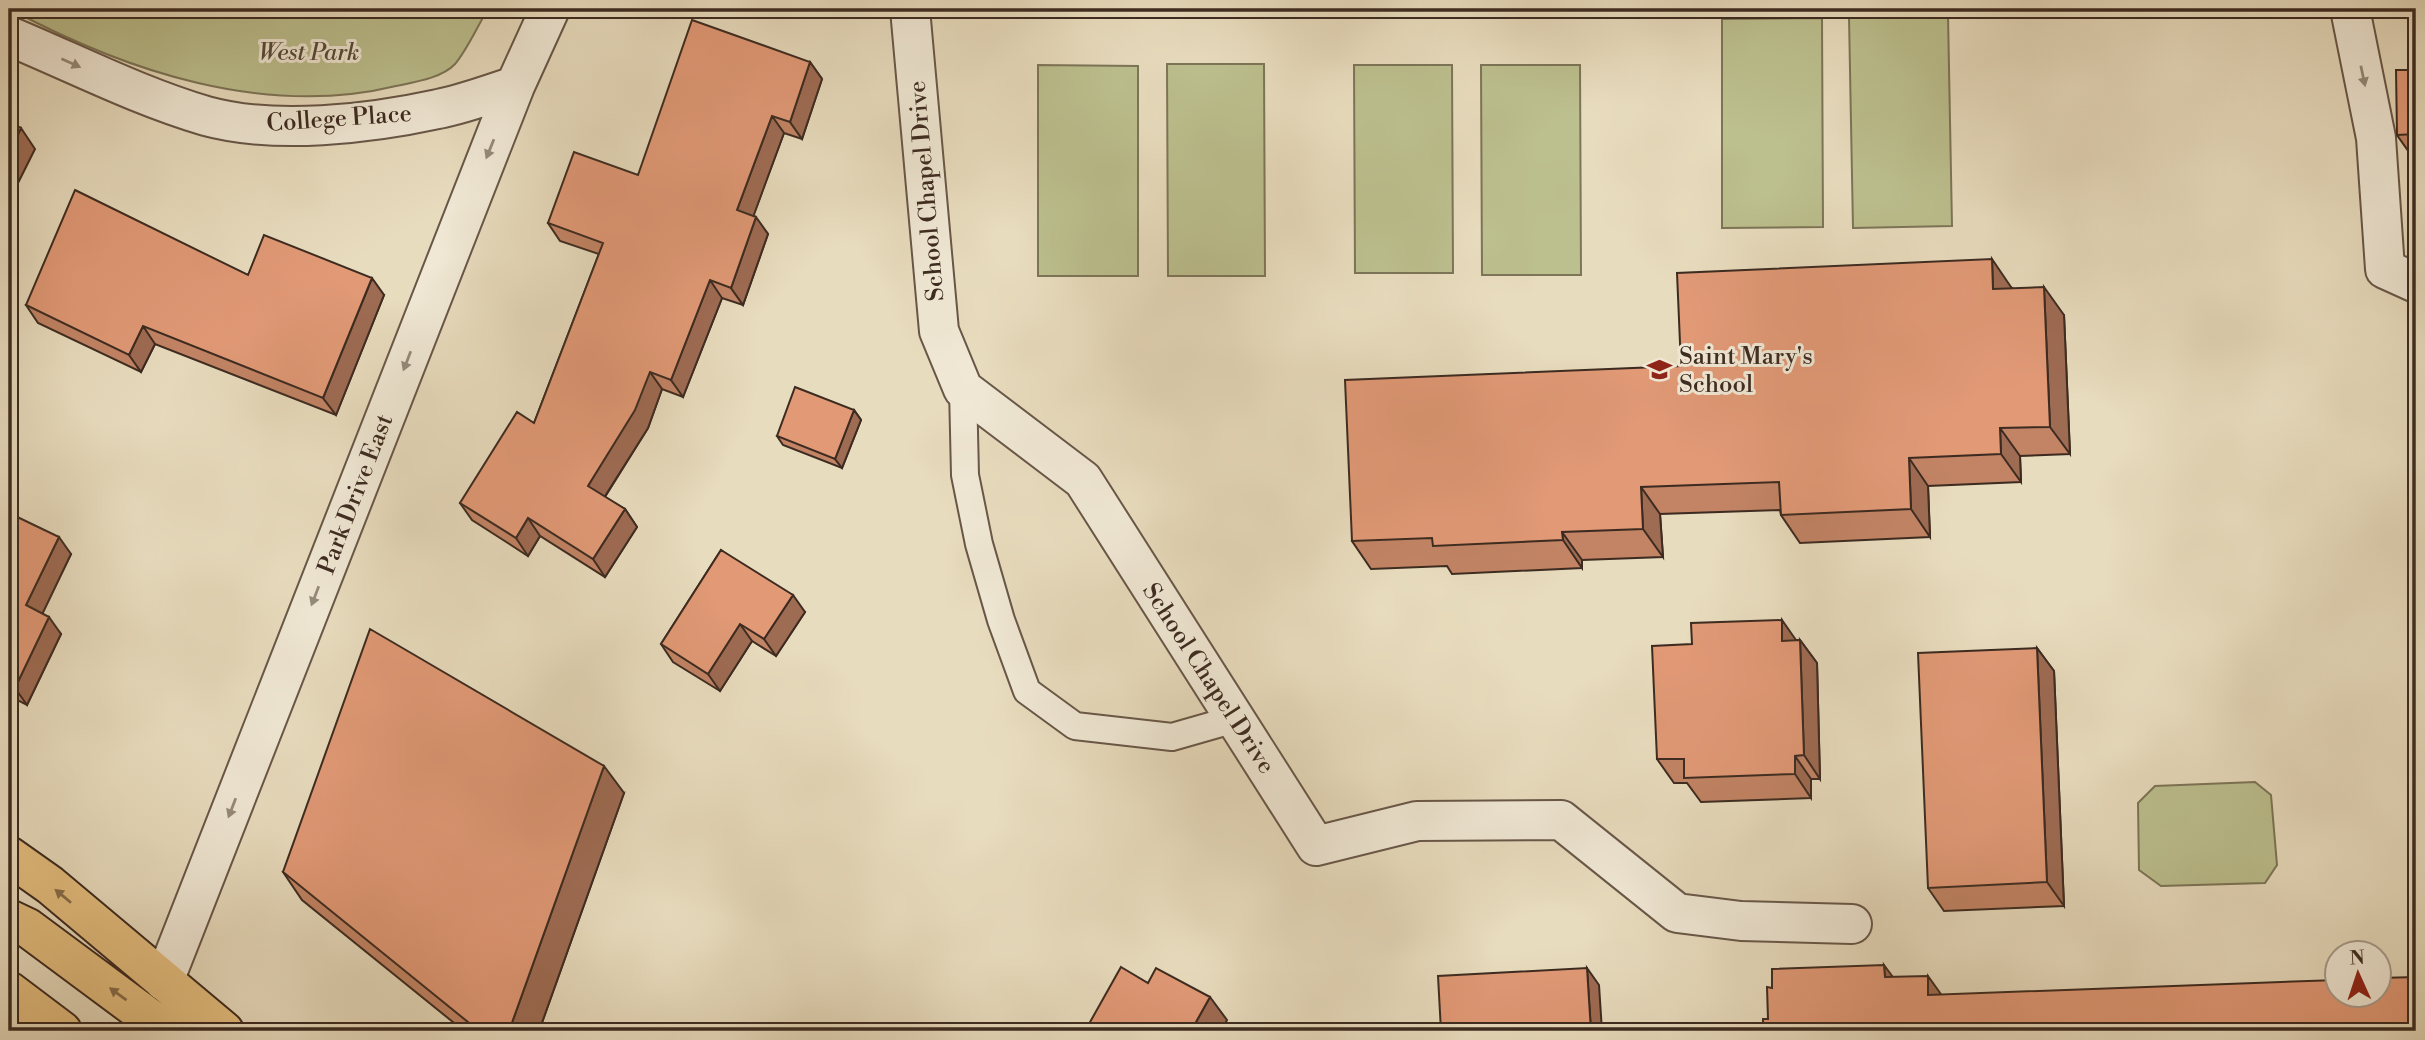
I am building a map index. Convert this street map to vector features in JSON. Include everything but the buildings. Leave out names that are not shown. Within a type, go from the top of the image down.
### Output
[{"type":"main road","points":[[9,856],[50,885],[224,1031]]},
{"type":"main road","points":[[9,919],[28,928],[152,1020],[175,1031]]},
{"type":"main road","points":[[9,991],[62,1031]]},
{"type":"street","name":"Park Drive East","points":[[164,981],[515,86],[550,9]]},
{"type":"street","name":"School Chapel Drive","points":[[910,9],[939,331],[963,389],[1083,480],[1316,846],[1417,821],[1561,820],[1677,913],[1741,921],[1852,924]]},
{"type":"street","points":[[2350,9],[2376,138],[2385,269],[2416,283]]},
{"type":"street","name":"College Place","points":[[9,36],[139,93],[208,116],[275,127],[360,121],[440,109],[515,86]]},
{"type":"lane","points":[[963,389],[965,475],[979,544],[1001,620],[1027,691],[1074,726],[1172,737],[1235,719]]},
{"type":"green space","name":"West Park","points":[[10,9],[488,9],[455,64],[443,73],[411,83],[347,94],[297,96],[247,92],[197,83],[148,69],[100,52]]},
{"type":"green space","points":[[1948,15],[1952,226],[1853,228],[1849,17]]},
{"type":"green space","points":[[1822,18],[1823,227],[1722,228],[1722,19]]},
{"type":"green space","points":[[1167,64],[1264,64],[1265,276],[1168,276]]},
{"type":"green space","points":[[1038,65],[1138,66],[1138,276],[1038,276]]},
{"type":"green space","points":[[1354,65],[1452,65],[1453,273],[1355,273]]},
{"type":"green space","points":[[1481,65],[1580,65],[1581,275],[1482,275]]},
{"type":"green space","points":[[2255,782],[2271,795],[2277,865],[2265,883],[2161,886],[2139,870],[2138,803],[2155,786]]},
{"type":"place","name":"Saint Mary's School","points":[[1659,370]]}]
